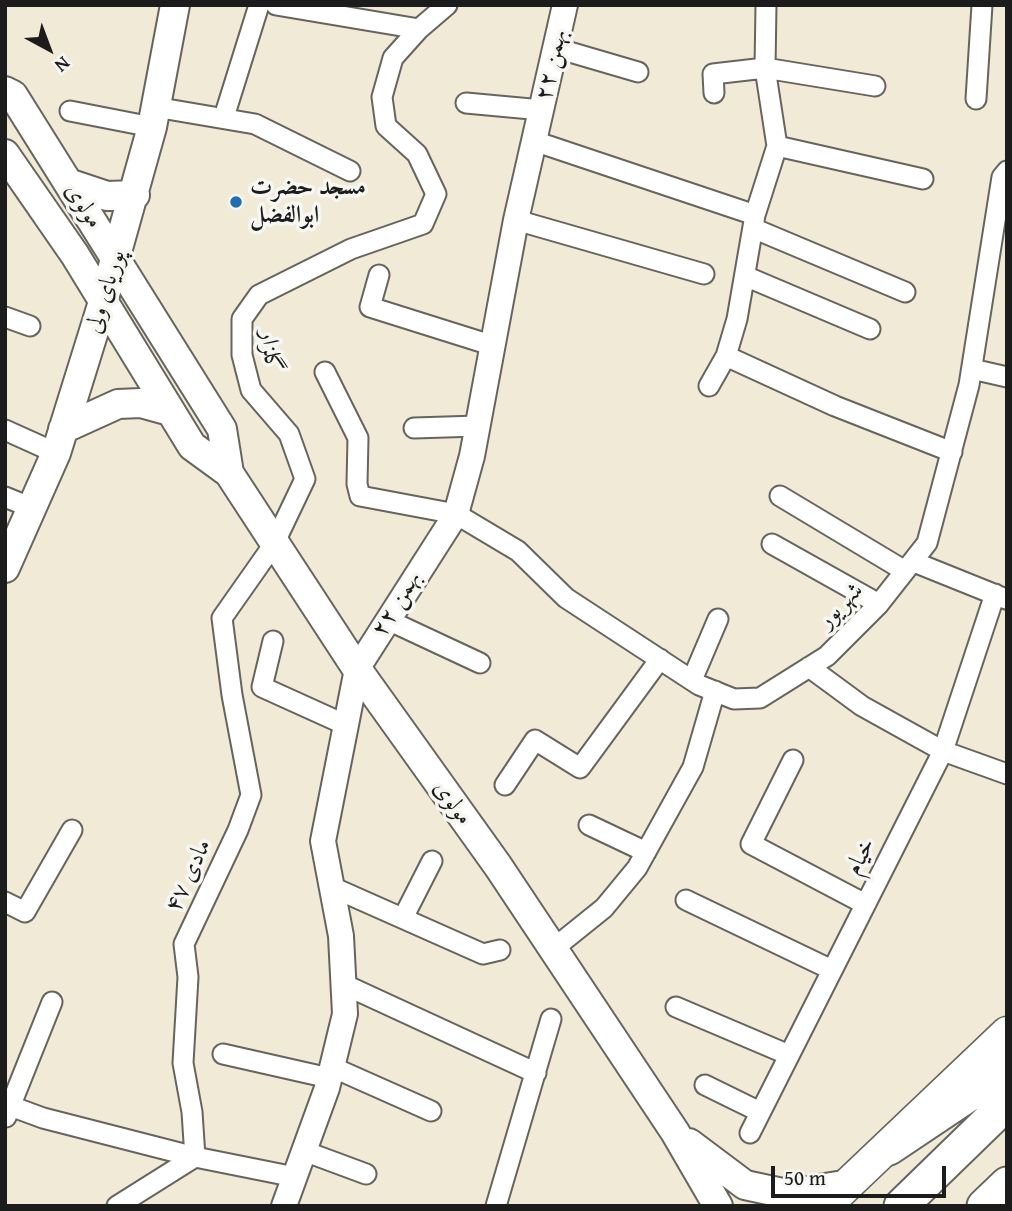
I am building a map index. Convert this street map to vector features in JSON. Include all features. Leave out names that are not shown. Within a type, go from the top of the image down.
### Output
[{"type":"highway","points":[[889,1148],[1007,1069]]},
{"type":"highway","points":[[901,1206],[1007,1103]]},
{"type":"highway","points":[[984,1206],[1007,1184]]},
{"type":"main road","name":"پوریای ولی","points":[[5,568],[60,441],[103,302],[135,195],[175,5]]},
{"type":"main road","name":"مولوی","points":[[5,91],[13,95],[222,429],[229,473]]},
{"type":"main road","name":"مولوی","points":[[5,154],[75,256],[192,446],[229,473],[357,669],[553,949],[676,1132],[718,1206]]},
{"type":"main road","points":[[68,183],[107,197],[135,195]]},
{"type":"main road","points":[[60,441],[118,404],[141,403],[170,411]]},
{"type":"main road","points":[[825,1206],[889,1148],[1007,1032]]},
{"type":"main road","name":"مولوی","points":[[676,1132],[745,1185],[786,1194],[850,1184]]},
{"type":"street","points":[[224,117],[259,5]]},
{"type":"street","points":[[276,5],[419,29]]},
{"type":"street","name":"گلزار","points":[[274,544],[305,479],[289,433],[251,390],[242,355],[242,319],[259,295],[351,248],[423,224],[436,194],[417,154],[386,126],[382,97],[393,58],[419,29],[447,5]]},
{"type":"street","name":"۲۲ بهمن","points":[[284,1206],[331,1072],[345,1014],[341,936],[323,841],[357,669],[390,621],[425,558],[456,514],[478,426],[516,220],[565,5]]},
{"type":"street","points":[[709,386],[726,356],[755,222],[777,146],[765,68],[766,5]]},
{"type":"street","points":[[976,99],[982,5]]},
{"type":"street","points":[[555,48],[638,72]]},
{"type":"street","points":[[714,93],[713,74],[765,68],[875,86]]},
{"type":"street","points":[[466,103],[542,110]]},
{"type":"street","points":[[70,111],[153,117],[224,117],[256,124],[350,171]]},
{"type":"street","points":[[534,141],[755,222],[905,292]]},
{"type":"street","points":[[777,146],[923,179]]},
{"type":"street","name":"شهریور","points":[[456,514],[518,551],[566,598],[692,680],[734,699],[760,698],[827,656],[879,604],[927,543],[972,369],[1002,177],[1007,171]]},
{"type":"street","points":[[516,220],[704,274]]},
{"type":"street","points":[[379,275],[370,307],[494,346]]},
{"type":"street","points":[[745,276],[870,329]]},
{"type":"street","points":[[5,317],[30,326]]},
{"type":"street","points":[[726,356],[835,406],[952,452]]},
{"type":"street","points":[[972,369],[1007,377]]},
{"type":"street","points":[[325,372],[358,438],[357,484],[360,496],[456,514]]},
{"type":"street","points":[[414,428],[478,426]]},
{"type":"street","points":[[5,430],[60,441]]},
{"type":"street","points":[[5,496],[32,508]]},
{"type":"street","points":[[780,496],[910,566],[1001,597]]},
{"type":"street","name":"مادی ۴۷","points":[[195,1157],[192,1112],[183,1063],[188,977],[184,944],[238,830],[251,795],[232,695],[222,618],[274,544]]},
{"type":"street","points":[[772,544],[879,604]]},
{"type":"street","name":"خیام","points":[[750,1133],[943,751],[1001,597]]},
{"type":"street","points":[[692,680],[718,619]]},
{"type":"street","points":[[390,621],[480,663]]},
{"type":"street","points":[[273,641],[262,687],[346,725]]},
{"type":"street","points":[[505,785],[536,740],[580,768],[660,659]]},
{"type":"street","points":[[809,667],[862,706],[943,751],[1007,774]]},
{"type":"street","points":[[553,949],[604,908],[637,868],[693,767],[715,691]]},
{"type":"street","points":[[793,760],[751,844],[865,904]]},
{"type":"street","points":[[589,825],[646,852]]},
{"type":"street","points":[[5,902],[25,912],[72,830]]},
{"type":"street","points":[[403,918],[432,861]]},
{"type":"street","points":[[332,887],[483,954],[500,950]]},
{"type":"street","points":[[686,900],[832,970]]},
{"type":"street","points":[[343,984],[536,1073]]},
{"type":"street","points":[[52,1002],[7,1109],[195,1157],[295,1177]]},
{"type":"street","points":[[676,1007],[789,1055]]},
{"type":"street","points":[[496,1206],[551,1019]]},
{"type":"street","points":[[223,1054],[331,1072],[431,1111]]},
{"type":"street","points":[[705,1085],[760,1112]]},
{"type":"street","points":[[304,1151],[366,1174]]},
{"type":"street","points":[[117,1206],[195,1157]]},
{"type":"place","name":"مسجد حضرت ابوالفضل","points":[[236,202]]}]
